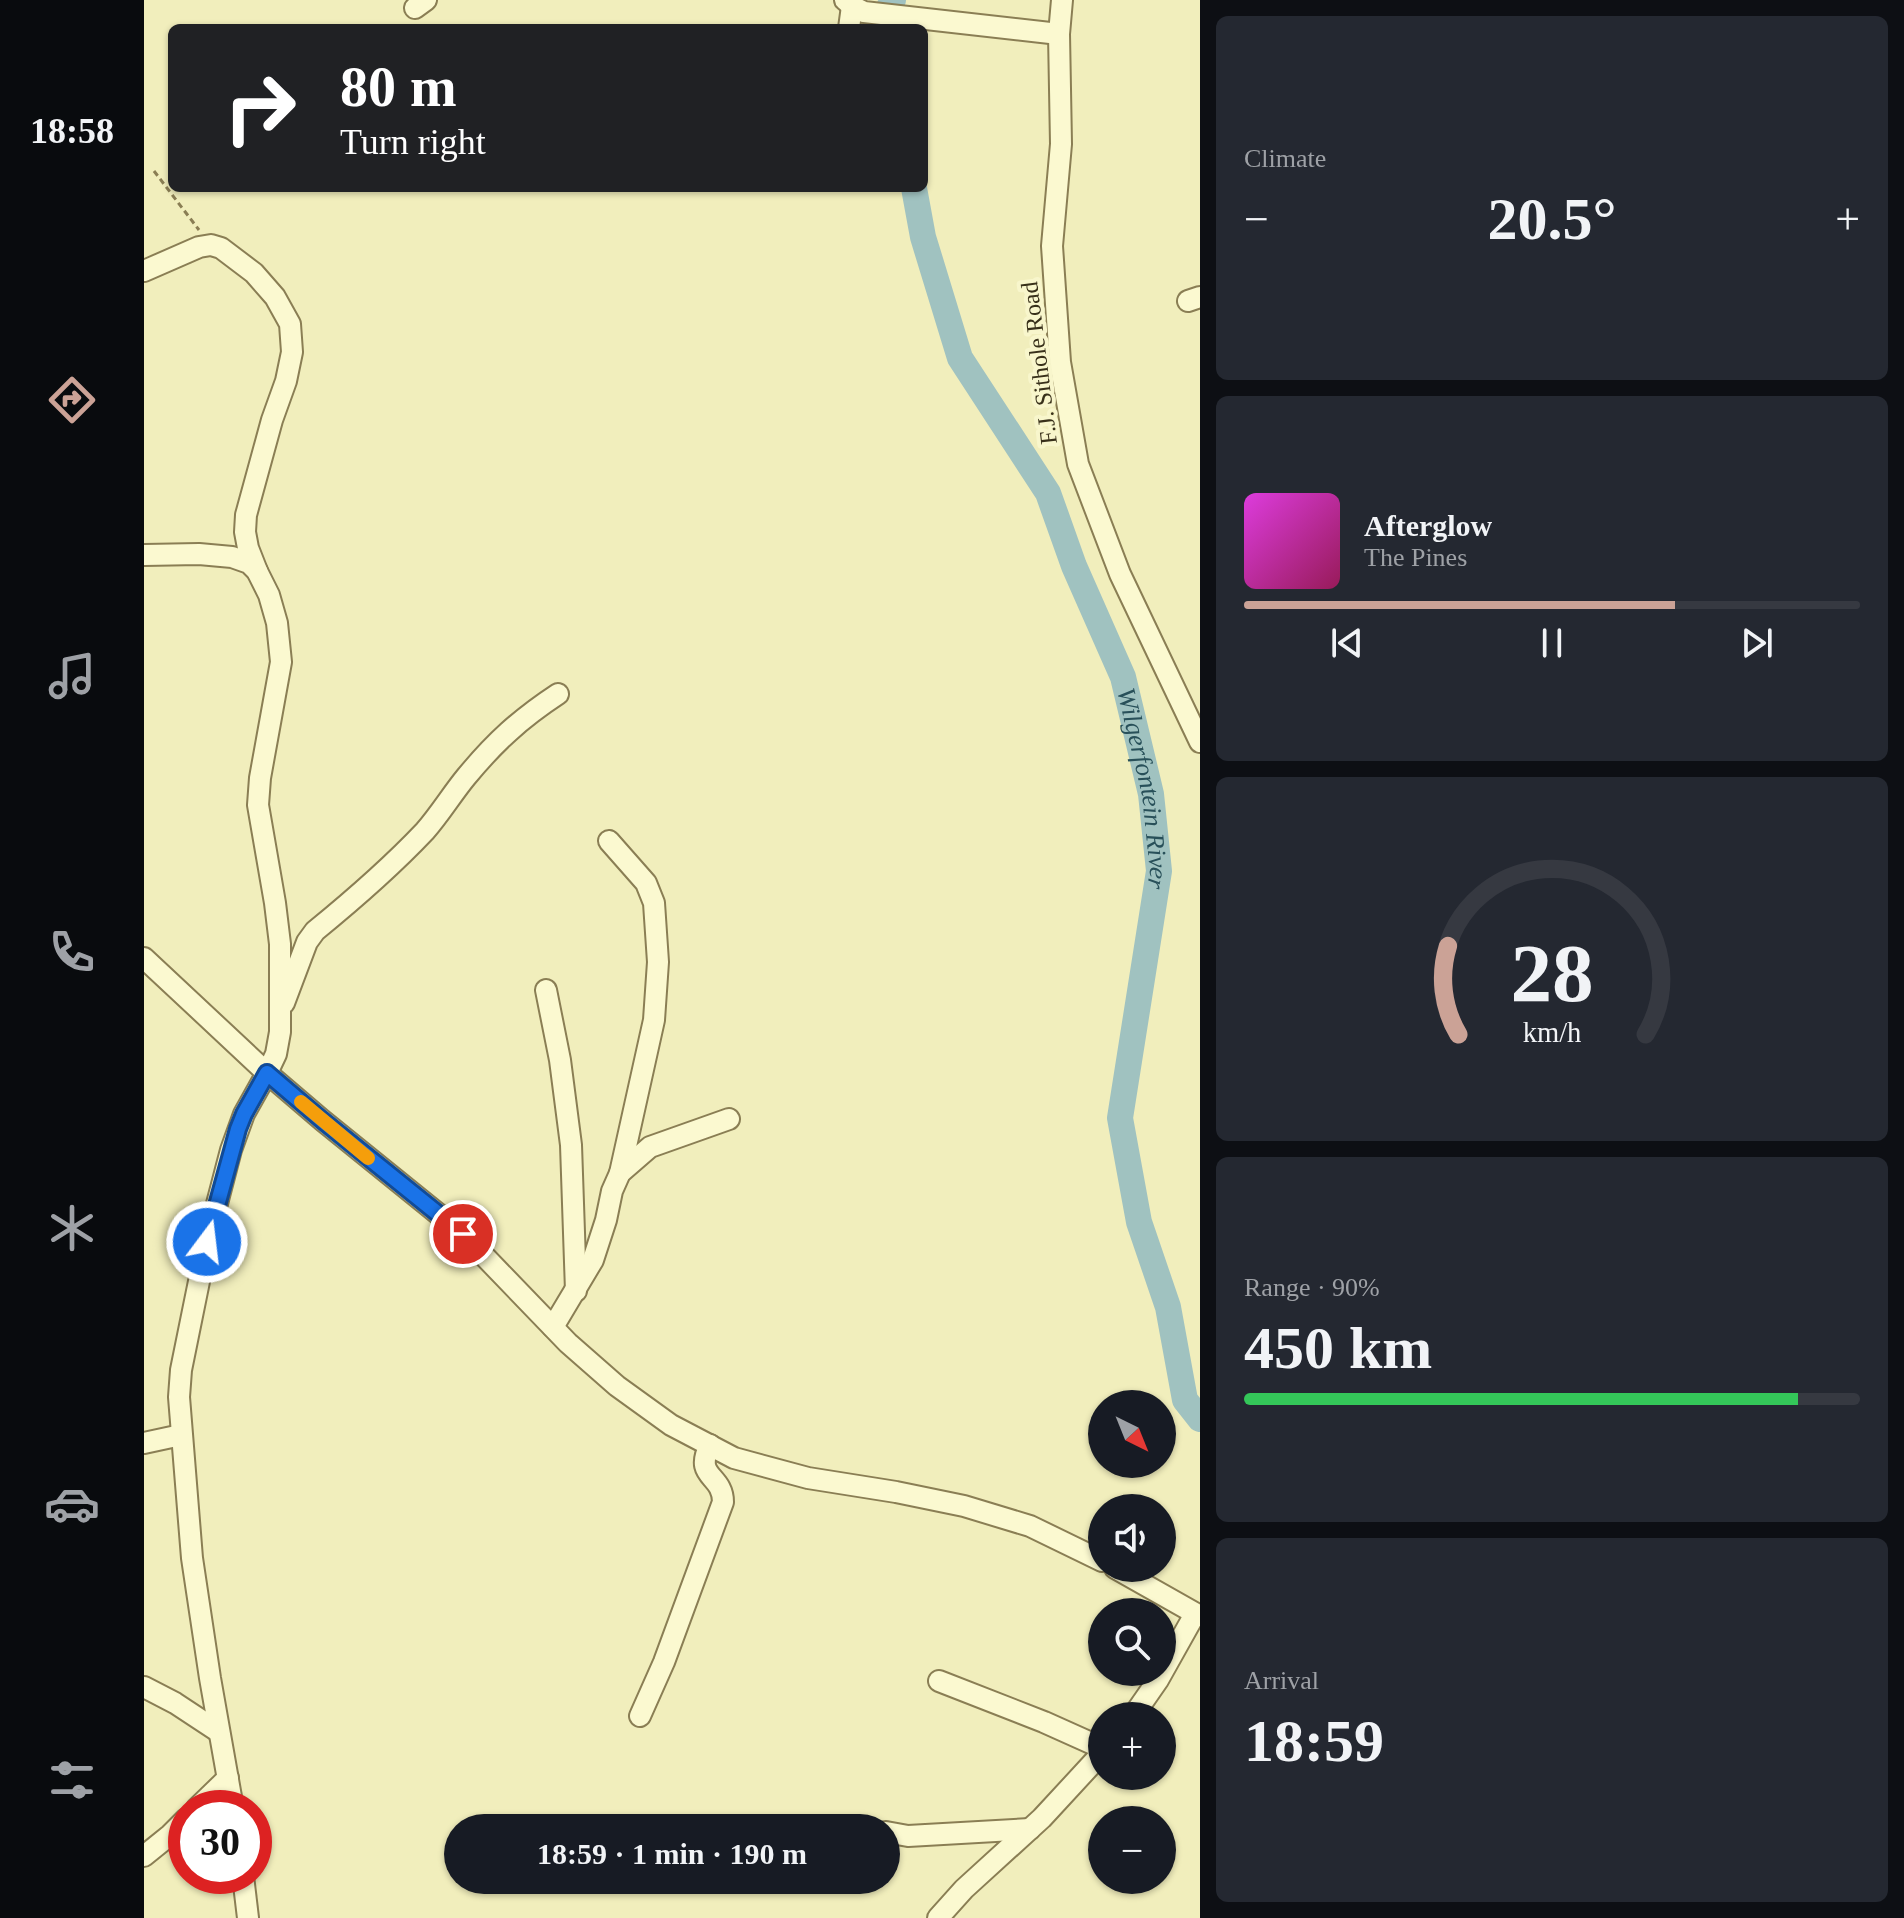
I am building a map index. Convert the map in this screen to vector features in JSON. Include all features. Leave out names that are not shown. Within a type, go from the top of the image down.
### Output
[{"type":"street","name":"F.J. Sithole Road","points":[[1062,0],[1059,34],[1061,144],[1052,246],[1060,362],[1078,464],[1120,574],[1200,742]]},
{"type":"street","points":[[854,6],[899,17],[1059,34]]},
{"type":"street","points":[[144,271],[199,247],[211,245],[221,248],[254,273],[275,297],[290,324],[292,352],[246,515],[245,532],[277,623],[281,662],[258,805],[280,944],[278,1046],[238,1129],[207,1242],[181,1370],[179,1397],[192,1558],[230,1790]]},
{"type":"street","points":[[144,555],[232,557],[249,563],[257,571]]},
{"type":"street","points":[[279,1014],[300,958],[315,931],[427,829],[497,742],[527,714],[558,694]]},
{"type":"street","points":[[553,1327],[593,1260],[620,1173],[654,1020],[658,962],[654,903],[636,869],[609,841]]},
{"type":"street","points":[[144,958],[267,1073],[463,1234],[568,1343],[617,1386],[671,1425],[734,1458],[808,1478],[896,1492],[977,1510],[1030,1526],[1088,1554]]},
{"type":"street","points":[[546,990],[560,1060],[571,1145],[576,1291]]},
{"type":"street","points":[[620,1173],[650,1147],[729,1119]]},
{"type":"street","points":[[144,1443],[181,1435]]},
{"type":"street","points":[[640,1716],[664,1662],[723,1502],[719,1485],[705,1470],[705,1455],[710,1445]]},
{"type":"street","points":[[1140,1582],[1198,1615],[1143,1702]]},
{"type":"street","points":[[939,1681],[1044,1722],[1088,1744]]},
{"type":"street","points":[[144,1687],[219,1732]]},
{"type":"street","points":[[938,1918],[1088,1768]]},
{"type":"street","points":[[216,1790],[228,1778]]},
{"type":"street","points":[[900,1835],[1030,1829]]},
{"type":"street","points":[[144,1856],[168,1837]]},
{"type":"street","points":[[245,1894],[248,1918]]},
{"type":"path","points":[[154,171],[168,189]]},
{"type":"path","points":[[170,192],[211,245]]},
{"type":"waterway","name":"Wilgerfontein River","points":[[880,24],[893,0]]},
{"type":"waterway","name":"Wilgerfontein River","points":[[915,192],[923,237],[960,358],[1048,493],[1074,566],[1123,677],[1151,794],[1159,871],[1120,1118],[1139,1222],[1168,1307],[1185,1400],[1200,1419]]},
{"type":"slow traffic","points":[[301,1102],[368,1158]]},
{"type":"route","points":[[207,1242],[238,1129],[267,1073],[463,1234]]}]
